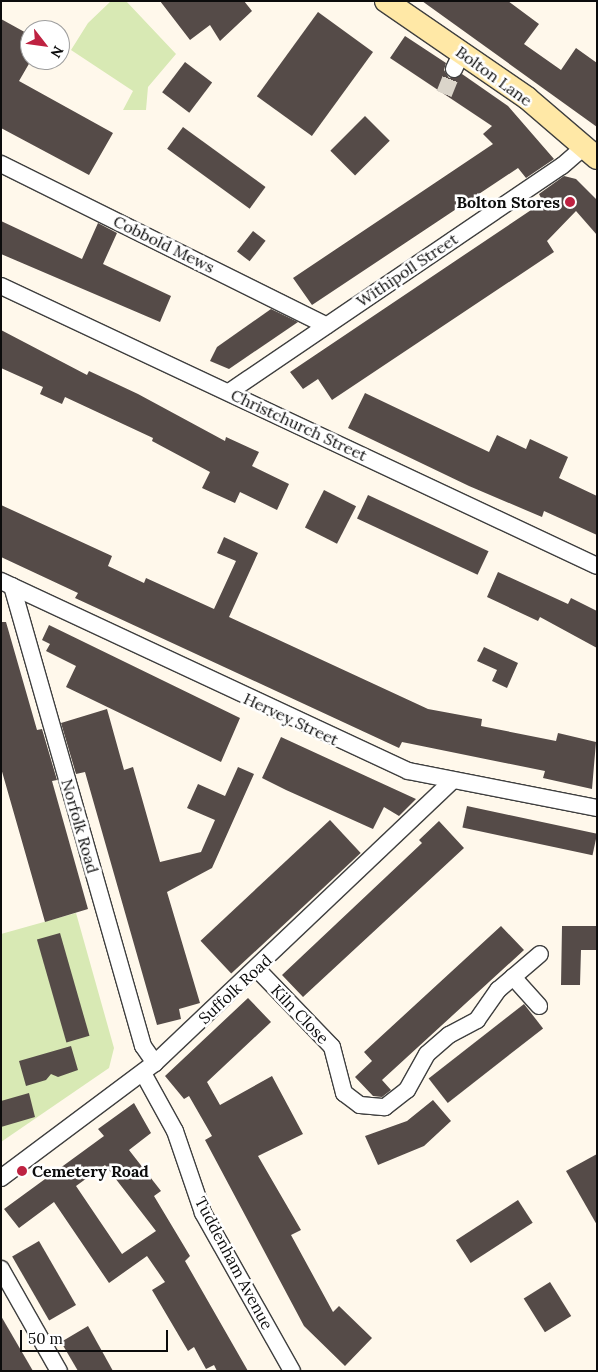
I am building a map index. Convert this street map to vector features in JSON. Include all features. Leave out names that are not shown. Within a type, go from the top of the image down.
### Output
[{"type":"main road","name":"Bolton Lane","points":[[386,1],[458,60],[528,98],[590,152]]},
{"type":"street","name":"Withipoll Street","points":[[229,392],[562,166],[590,152]]},
{"type":"street","name":"Cobbold Mews","points":[[1,164],[326,325]]},
{"type":"street","name":"Christchurch Street","points":[[1,286],[597,566]]},
{"type":"street","name":"Hervey Street","points":[[7,584],[380,760],[452,781],[597,808]]},
{"type":"street","name":"Norfolk Road","points":[[7,584],[149,1068]]},
{"type":"street","name":"Suffolk Road","points":[[1,1178],[149,1068],[258,969],[452,781]]},
{"type":"street","name":"Kiln Close","points":[[258,969],[332,1047],[344,1093],[360,1105],[384,1107],[407,1090],[427,1054],[449,1035],[477,1020],[498,990],[540,954]]},
{"type":"street","points":[[513,977],[539,1006]]},
{"type":"street","name":"Tuddenham Avenue","points":[[149,1068],[175,1131],[204,1212],[292,1371]]},
{"type":"street","points":[[1,1269],[5,1286],[59,1371]]},
{"type":"green space","points":[[111,1],[126,1],[176,54],[148,87],[146,110],[123,110],[133,91],[71,50],[88,23]]},
{"type":"green space","points":[[76,913],[114,1048],[109,1068],[1,1142],[1,934]]},
{"type":"building","points":[[160,1],[244,1],[252,11],[220,41],[210,25],[190,40]]},
{"type":"building","points":[[422,1],[508,1],[539,24],[524,44],[561,70],[576,48],[597,63],[597,127]]},
{"type":"building","points":[[318,12],[373,52],[312,136],[257,96]]},
{"type":"building","points":[[1,19],[20,29],[20,70],[25,70],[19,81],[113,133],[89,175],[1,128]]},
{"type":"building","points":[[405,36],[446,63],[444,70],[449,78],[462,74],[508,106],[554,159],[526,178],[518,168],[312,305],[293,278],[493,144],[483,134],[492,126],[390,58]]},
{"type":"building","points":[[185,62],[212,82],[189,113],[162,92]]},
{"type":"building","points":[[365,116],[390,141],[355,175],[330,151]]},
{"type":"building","points":[[183,127],[266,187],[250,209],[167,149]]},
{"type":"building","points":[[564,176],[576,179],[597,200],[597,235],[576,211],[547,241],[554,252],[332,400],[318,379],[303,389],[290,372],[543,202],[539,194]]},
{"type":"building","points":[[1,221],[82,259],[98,223],[117,233],[103,264],[171,296],[160,322],[1,254]]},
{"type":"building","points":[[253,231],[266,241],[250,261],[237,251]]},
{"type":"building","points":[[271,309],[298,322],[229,369],[210,361],[217,347]]},
{"type":"building","points":[[1,330],[87,375],[89,371],[138,394],[225,441],[226,437],[259,452],[252,466],[289,484],[277,510],[240,492],[235,503],[202,488],[210,472],[152,441],[153,438],[65,397],[62,404],[40,394],[43,387],[1,368]]},
{"type":"building","points":[[365,393],[489,452],[497,435],[526,449],[530,439],[568,457],[559,478],[597,496],[597,535],[544,511],[542,517],[469,486],[348,428]]},
{"type":"building","points":[[324,490],[356,506],[337,544],[305,527]]},
{"type":"building","points":[[368,495],[489,551],[478,575],[357,519]]},
{"type":"building","points":[[1,505],[112,556],[108,566],[144,583],[146,578],[214,609],[236,561],[217,553],[224,537],[258,553],[229,617],[428,709],[482,719],[481,726],[556,741],[558,733],[596,742],[592,789],[543,778],[545,771],[402,742],[399,748],[75,598],[78,593],[1,557]]},
{"type":"building","points":[[498,572],[568,604],[571,598],[597,611],[597,648],[540,617],[538,621],[487,597]]},
{"type":"building","points":[[1,622],[6,622],[37,730],[42,729],[57,780],[52,781],[88,909],[45,922],[1,768]]},
{"type":"building","points":[[49,625],[240,718],[221,762],[66,687],[76,666],[46,651],[50,644],[42,640]]},
{"type":"building","points":[[484,647],[518,663],[507,688],[492,681],[497,670],[477,661]]},
{"type":"building","points":[[107,709],[124,770],[133,767],[160,862],[201,852],[215,820],[187,808],[198,784],[225,796],[238,767],[254,774],[212,868],[167,892],[200,1003],[179,1009],[181,1019],[157,1025],[85,772],[76,774],[61,723]]},
{"type":"building","points":[[281,737],[416,799],[399,816],[384,807],[373,829],[286,790],[262,778]]},
{"type":"building","points":[[467,806],[597,834],[593,855],[462,828]]},
{"type":"building","points":[[330,820],[361,853],[231,974],[201,941]]},
{"type":"building","points":[[439,821],[464,848],[303,997],[282,975],[422,843],[419,840]]},
{"type":"building","points":[[501,926],[524,950],[382,1080],[391,1090],[382,1097],[373,1096],[355,1077],[372,1061],[364,1052]]},
{"type":"building","points":[[562,926],[597,926],[597,950],[581,950],[580,985],[561,985]]},
{"type":"building","points":[[60,933],[89,1036],[66,1042],[37,940]]},
{"type":"building","points":[[248,998],[271,1022],[207,1082],[220,1105],[272,1076],[303,1134],[258,1156],[301,1230],[291,1235],[333,1312],[339,1306],[372,1338],[345,1366],[304,1326],[205,1140],[212,1136],[189,1096],[184,1099],[165,1076]]},
{"type":"building","points":[[524,1004],[543,1028],[448,1103],[429,1078]]},
{"type":"building","points":[[71,1046],[78,1070],[58,1077],[51,1074],[46,1080],[26,1086],[19,1061]]},
{"type":"building","points":[[29,1093],[35,1117],[1,1127],[1,1101]]},
{"type":"building","points":[[433,1100],[451,1121],[424,1146],[378,1165],[365,1136],[407,1121]]},
{"type":"building","points":[[134,1103],[151,1133],[129,1150],[161,1191],[154,1196],[190,1256],[185,1261],[248,1371],[217,1371],[214,1365],[206,1369],[194,1347],[188,1351],[152,1290],[165,1282],[147,1256],[109,1283],[54,1202],[19,1228],[4,1209],[104,1136],[98,1129]],"holes":[[[105,1165],[156,1231],[122,1254],[76,1186]]]},
{"type":"building","points":[[597,1154],[597,1225],[566,1171]]},
{"type":"building","points":[[518,1200],[533,1223],[471,1263],[456,1240]]},
{"type":"building","points":[[39,1241],[76,1305],[49,1321],[12,1256]]},
{"type":"building","points":[[550,1282],[571,1316],[545,1332],[524,1298]]},
{"type":"building","points":[[1,1316],[33,1371],[1,1371]]},
{"type":"building","points":[[88,1326],[113,1371],[78,1371],[61,1342]]},
{"type":"tunnel","points":[[444,94],[454,69]]},
{"type":"place","name":"Bolton Stores","points":[[570,202]]},
{"type":"place","name":"Cemetery Road","points":[[22,1171]]}]
